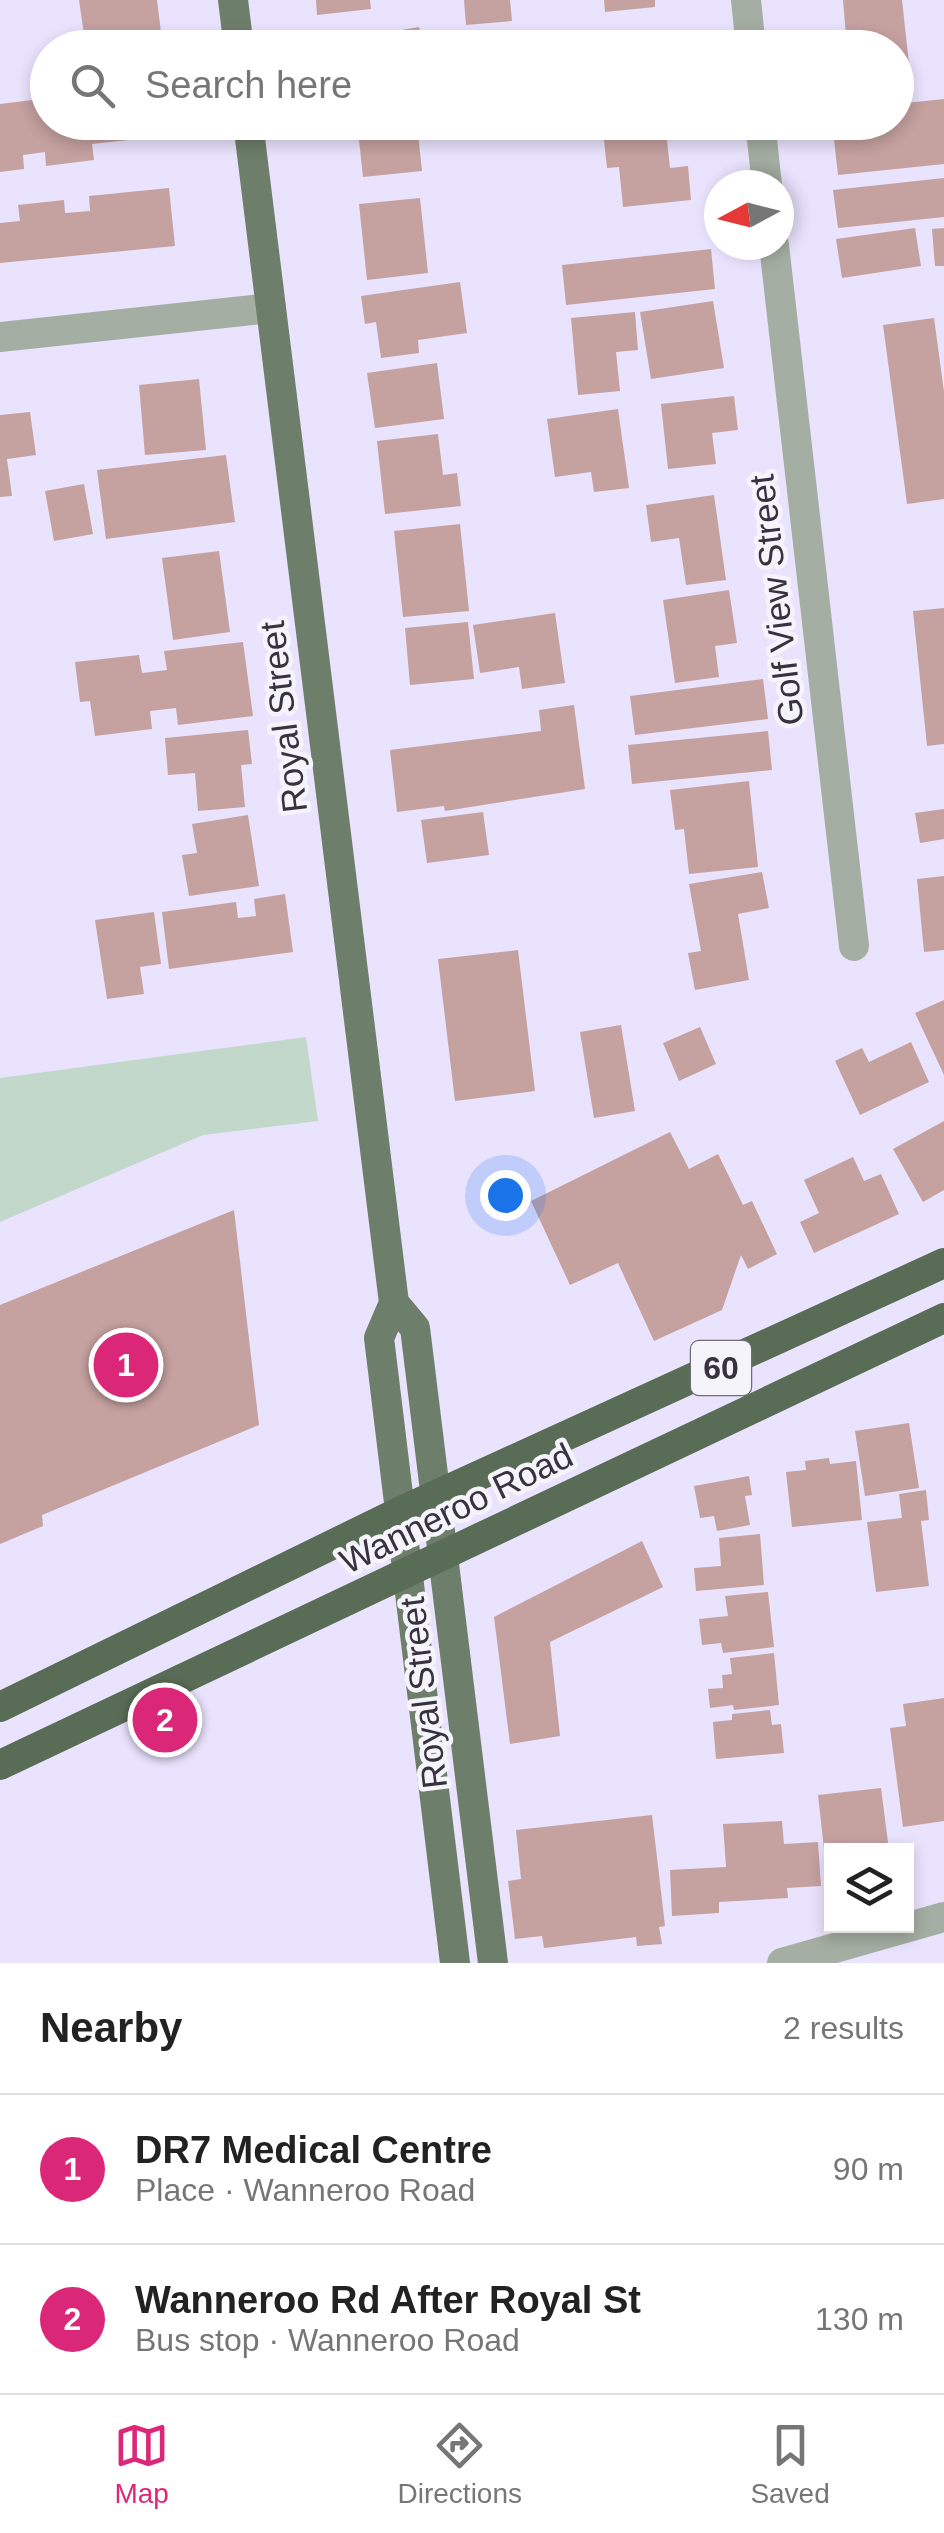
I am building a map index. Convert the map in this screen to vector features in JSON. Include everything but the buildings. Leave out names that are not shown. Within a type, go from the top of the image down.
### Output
[{"type":"highway","name":"Wanneroo Road","points":[[0,1707],[397,1513],[944,1263]]},
{"type":"highway","name":"Wanneroo Road","points":[[0,1765],[944,1318]]},
{"type":"main road","points":[[233,0],[237,30]]},
{"type":"main road","name":"Royal Street","points":[[250,140],[394,1303],[379,1338],[397,1513],[455,1963]]},
{"type":"main road","name":"Royal Street","points":[[394,1303],[416,1328],[493,1963]]},
{"type":"street","points":[[746,0],[749,30]]},
{"type":"street","points":[[762,140],[765,170]]},
{"type":"street","name":"Golf View Street","points":[[776,260],[854,946]]},
{"type":"street","points":[[0,337],[271,308]]},
{"type":"street","points":[[782,1963],[944,1918]]},
{"type":"green space","points":[[306,1037],[318,1121],[203,1135],[0,1222],[0,1078]]},
{"type":"place","name":"DR7 Medical Centre","points":[[126,1365]]},
{"type":"place","name":"Wanneroo Rd After Royal St","points":[[165,1720]]}]
